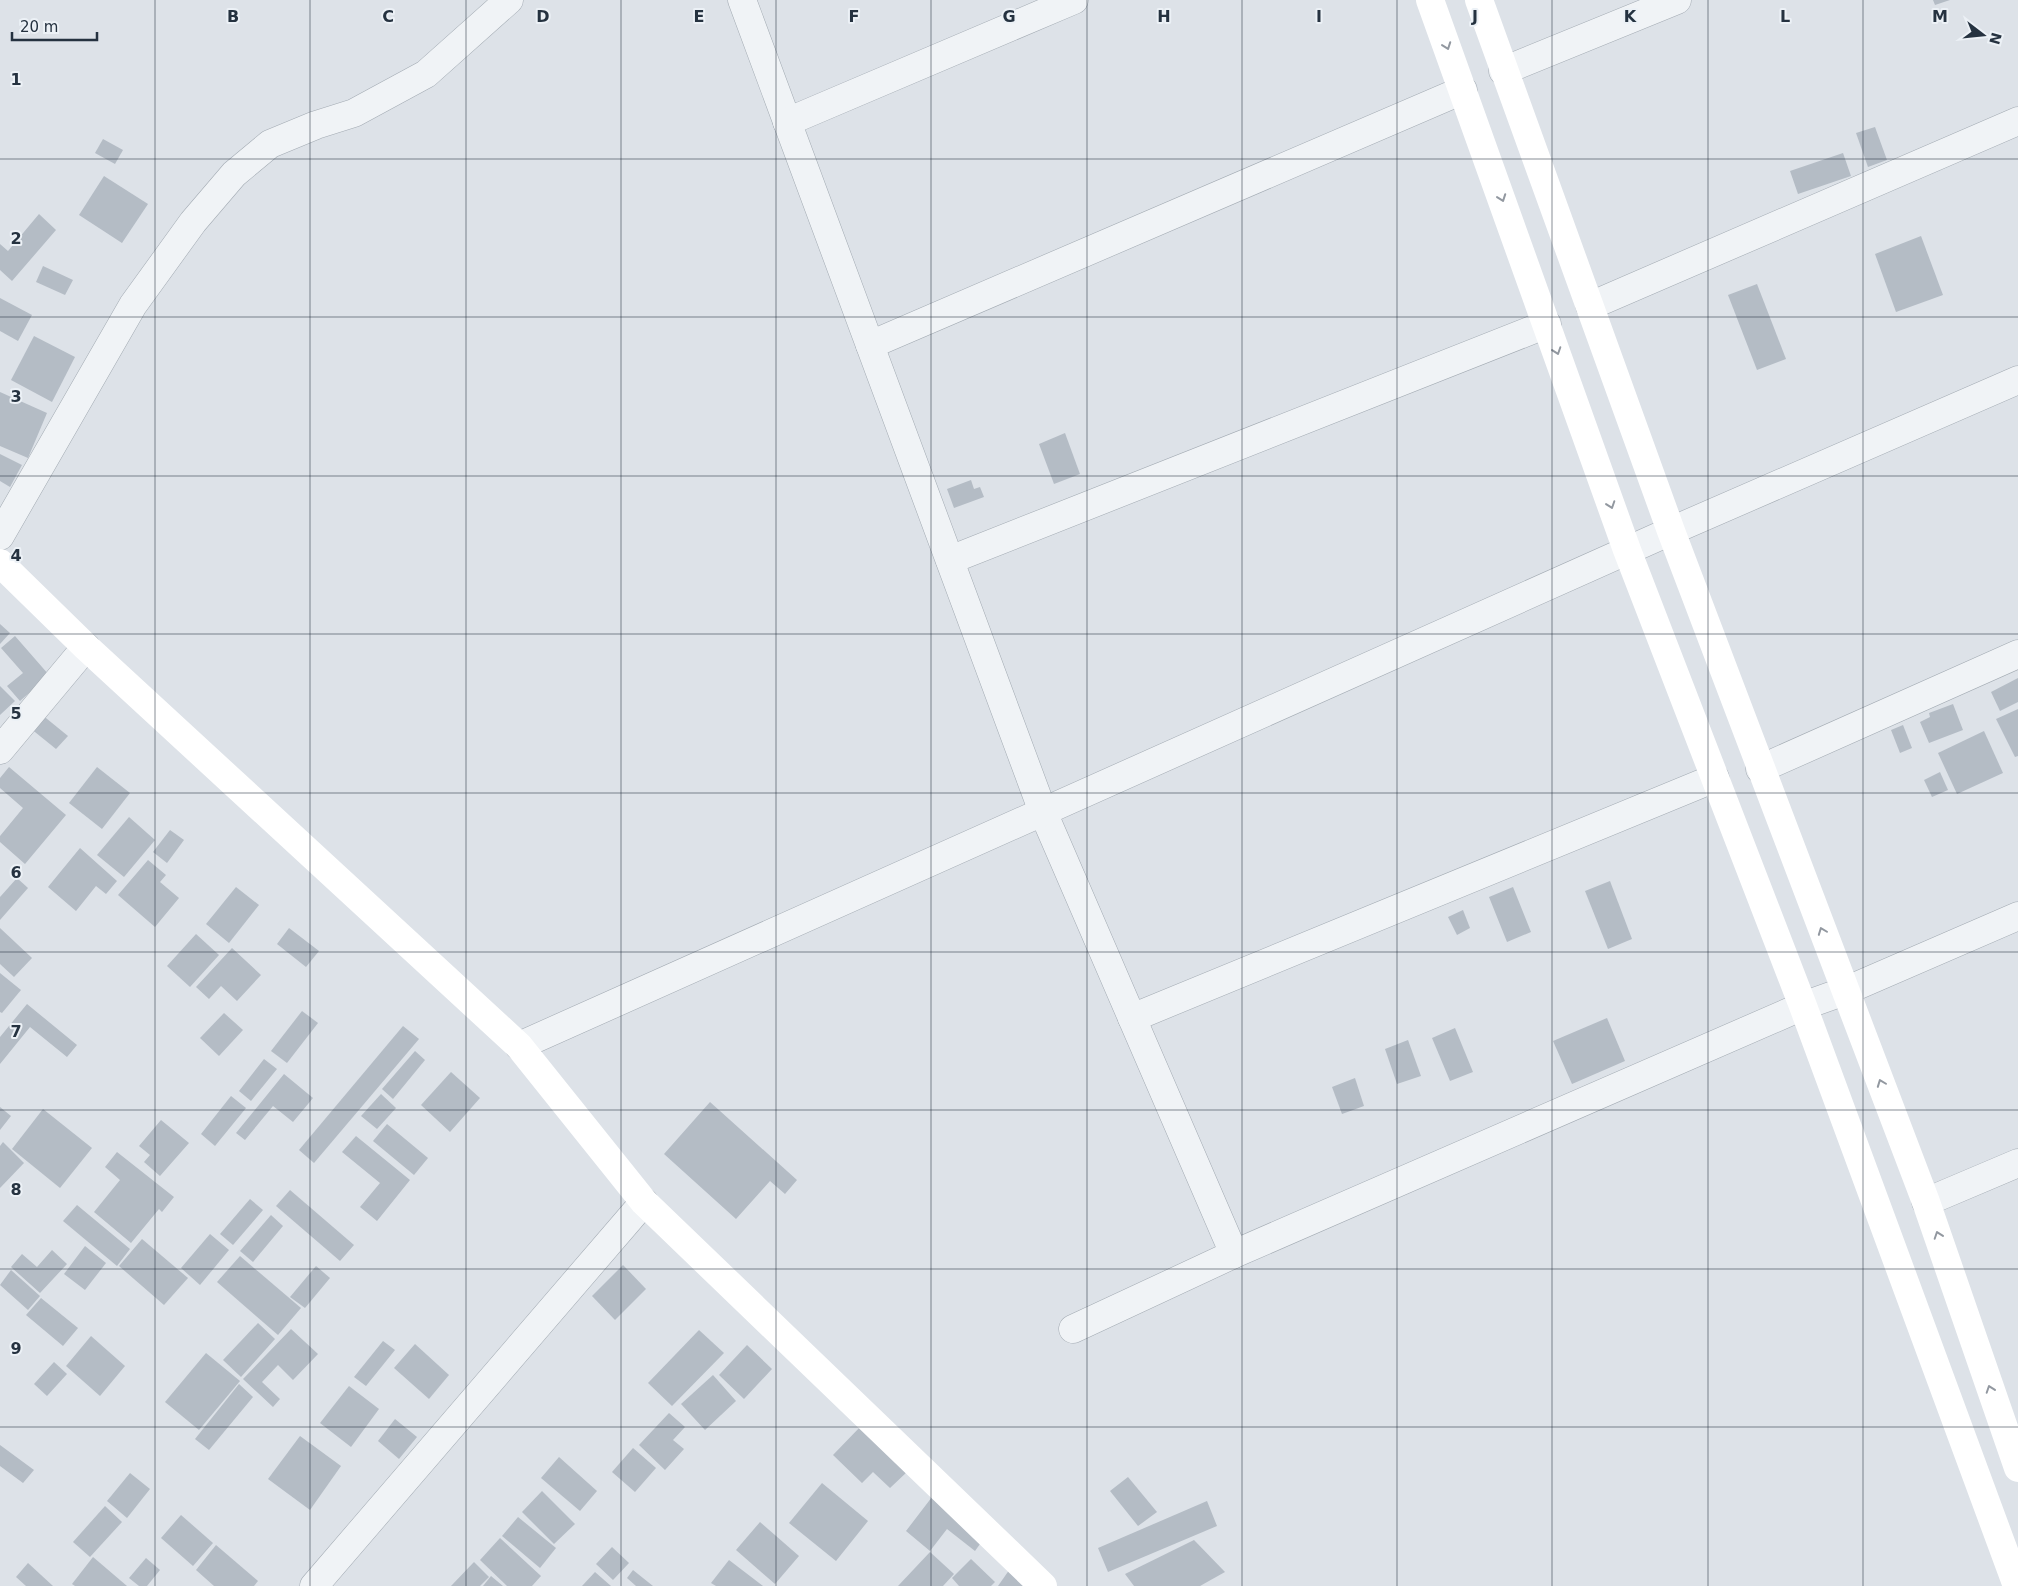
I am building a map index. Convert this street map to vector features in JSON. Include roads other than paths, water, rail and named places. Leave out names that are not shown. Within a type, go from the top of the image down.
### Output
[{"type":"street","points":[[0,536],[132,304],[193,222],[234,174],[270,144],[316,125],[354,113],[426,74],[509,0]]},
{"type":"street","points":[[742,0],[1043,812],[1234,1254]]},
{"type":"street","points":[[787,122],[1074,0]]},
{"type":"street","points":[[1430,0],[1548,324],[1627,550],[1803,1006],[2017,1586]]},
{"type":"street","points":[[1479,0],[1503,71],[1671,531],[1760,769],[2011,1423],[2018,1468]]},
{"type":"street","points":[[1503,71],[1677,0]]},
{"type":"street","points":[[870,345],[1463,90]]},
{"type":"street","points":[[1590,306],[2018,121]]},
{"type":"street","points":[[950,560],[1548,324]]},
{"type":"street","points":[[519,1046],[1627,550],[2018,380]]},
{"type":"street","points":[[0,563],[86,647],[519,1046],[644,1202],[1043,1586]]},
{"type":"street","points":[[0,750],[86,647]]},
{"type":"street","points":[[1760,769],[2018,654]]},
{"type":"street","points":[[1132,1018],[1715,778]]},
{"type":"street","points":[[1073,1329],[1234,1254],[1803,1006],[1845,991],[2018,916]]},
{"type":"street","points":[[1926,1202],[2018,1164]]},
{"type":"street","points":[[314,1586],[644,1202]]}]
